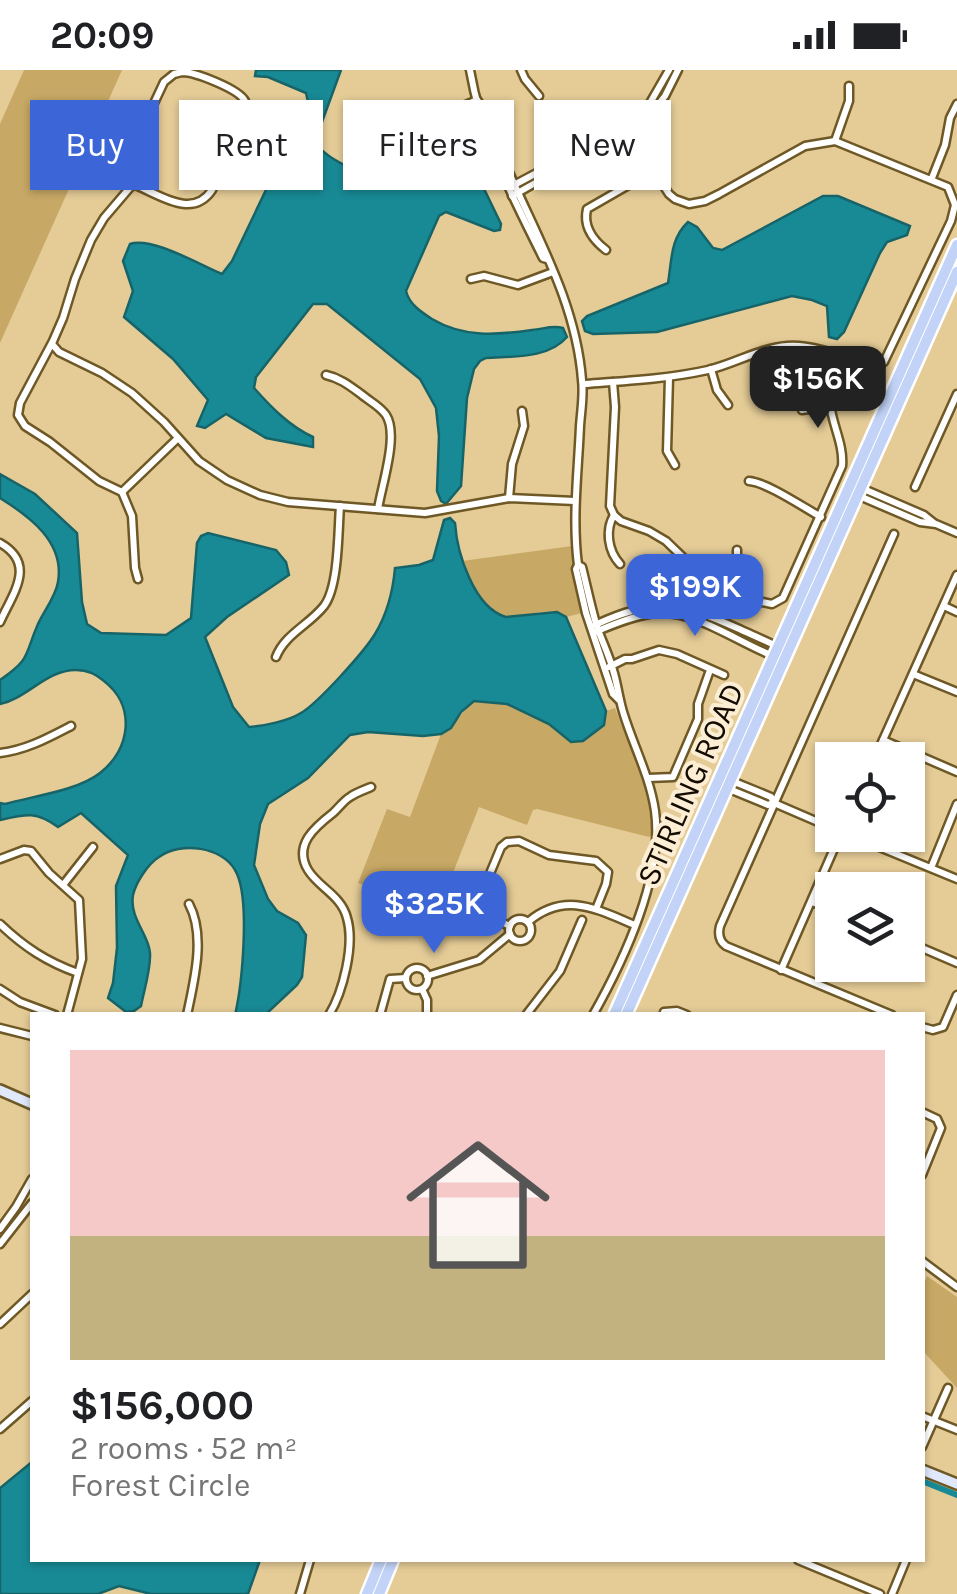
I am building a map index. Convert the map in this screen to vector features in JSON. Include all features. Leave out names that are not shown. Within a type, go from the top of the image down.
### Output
[{"type":"main road","name":"STIRLING ROAD","points":[[615,1012],[787,657],[957,245]]},
{"type":"main road","name":"STIRLING ROAD","points":[[627,1012],[776,652],[957,272]]},
{"type":"main road","points":[[373,1593],[380,1562]]},
{"type":"main road","points":[[373,1593],[392,1562]]},
{"type":"street","points":[[470,70],[477,100]]},
{"type":"street","points":[[521,70],[539,96]]},
{"type":"street","points":[[652,100],[669,70]]},
{"type":"street","points":[[661,100],[678,70]]},
{"type":"street","points":[[192,72],[245,100],[246,118],[207,197],[187,206],[133,184],[134,146],[159,89],[174,74],[192,72]]},
{"type":"street","points":[[834,141],[850,101],[849,86]]},
{"type":"street","points":[[932,178],[957,104]]},
{"type":"street","points":[[583,384],[669,377],[711,369],[778,346],[799,346],[875,365],[884,362],[955,206],[948,187],[932,178],[834,141],[805,146],[696,203],[675,199],[666,190]]},
{"type":"street","points":[[534,179],[514,190],[571,317],[583,384],[575,501],[578,564],[582,567],[594,629],[648,778],[655,811],[653,868],[635,925],[595,1012]]},
{"type":"street","points":[[128,190],[91,240],[52,344],[20,402],[18,415],[25,426],[99,481],[122,492],[132,516],[138,579]]},
{"type":"street","points":[[606,250],[594,241],[585,218],[587,209],[619,190]]},
{"type":"street","points":[[471,279],[484,276],[518,285],[553,272]]},
{"type":"street","points":[[52,344],[59,352],[102,373],[132,394],[199,461],[227,480],[260,494],[288,502],[434,513],[510,498],[575,501]]},
{"type":"street","points":[[613,382],[610,506],[614,515],[658,535],[695,569],[767,604],[784,598],[836,484],[843,454],[830,406],[842,356]]},
{"type":"street","points":[[711,369],[717,390],[728,405]]},
{"type":"street","points":[[326,375],[341,380],[373,403],[391,426],[392,442],[378,509]]},
{"type":"street","points":[[669,377],[667,451],[675,465]]},
{"type":"street","points":[[915,487],[957,394]]},
{"type":"street","points":[[802,410],[830,406]]},
{"type":"street","points":[[510,498],[512,464],[524,426],[522,411]]},
{"type":"street","points":[[122,492],[177,439]]},
{"type":"street","points":[[749,480],[761,482],[821,516]]},
{"type":"street","points":[[854,490],[920,522],[957,533]]},
{"type":"street","points":[[276,657],[281,644],[327,602],[334,580],[340,506]]},
{"type":"street","points":[[614,515],[609,528],[610,547],[620,564]]},
{"type":"street","points":[[885,1012],[726,946],[718,934],[894,534]]},
{"type":"street","points":[[0,543],[18,556],[21,569],[0,622]]},
{"type":"street","points":[[728,586],[737,566],[737,550]]},
{"type":"street","points":[[957,575],[883,740],[957,772]]},
{"type":"street","points":[[594,629],[644,608],[676,606],[710,616],[787,657]]},
{"type":"street","points":[[944,606],[957,612]]},
{"type":"street","points":[[608,667],[619,667],[659,650],[724,675]]},
{"type":"street","points":[[648,778],[673,776],[698,719],[698,704],[710,670]]},
{"type":"street","points":[[913,674],[957,692]]},
{"type":"street","points":[[0,753],[13,752],[71,726]]},
{"type":"street","points":[[724,783],[741,784],[815,821]]},
{"type":"street","points":[[330,1012],[343,986],[349,937],[347,918],[333,893],[307,870],[303,847],[315,826],[350,796],[371,787]]},
{"type":"street","points":[[931,868],[957,804]]},
{"type":"street","points":[[528,922],[531,931],[526,940],[514,940],[510,930],[480,908],[479,900],[501,847],[507,842],[519,841],[549,855],[596,861],[604,867],[608,872],[606,884],[596,909]]},
{"type":"street","points":[[62,885],[94,847]]},
{"type":"street","points":[[0,860],[31,851],[79,900],[82,959],[67,1012]]},
{"type":"street","points":[[782,970],[833,852]]},
{"type":"street","points":[[892,852],[957,880]]},
{"type":"street","points":[[188,1012],[197,950],[194,914],[189,904]]},
{"type":"street","points":[[528,922],[549,907],[573,905],[596,909],[635,925]]},
{"type":"street","points":[[427,976],[479,960],[518,919],[528,922]]},
{"type":"street","points":[[528,1012],[560,971],[582,920]]},
{"type":"street","points":[[0,924],[31,952],[78,972]]},
{"type":"street","points":[[925,949],[957,962]]},
{"type":"street","points":[[415,968],[422,969],[427,976],[422,988],[410,988],[406,978],[415,968]]},
{"type":"street","points":[[381,1012],[390,979],[406,978]]},
{"type":"street","points":[[422,988],[428,1012]]},
{"type":"street","points":[[0,989],[46,1012]]},
{"type":"street","points":[[925,1029],[940,1029],[957,996]]},
{"type":"street","points":[[664,1012],[680,1012]]},
{"type":"street","points":[[0,1028],[30,1036]]},
{"type":"street","points":[[0,1090],[30,1103]]},
{"type":"street","points":[[925,1113],[941,1125],[925,1168]]},
{"type":"street","points":[[0,1229],[30,1190]]},
{"type":"street","points":[[0,1244],[30,1206]]},
{"type":"street","points":[[925,1263],[956,1284]]},
{"type":"street","points":[[0,1324],[30,1296]]},
{"type":"street","points":[[925,1440],[948,1388]]},
{"type":"street","points":[[0,1429],[30,1403]]},
{"type":"street","points":[[925,1417],[957,1430]]},
{"type":"street","points":[[925,1471],[957,1484]]},
{"type":"street","points":[[300,1594],[309,1562]]},
{"type":"street","points":[[803,1562],[880,1594]]},
{"type":"street","points":[[892,1594],[905,1562]]},
{"type":"shaded area","points":[[24,70],[122,70],[109,100],[30,100],[30,190],[68,190],[0,343],[0,124]]},
{"type":"shaded area","points":[[572,546],[582,613],[566,617],[555,612],[503,615],[481,596],[462,561]]},
{"type":"shaded area","points":[[474,701],[507,704],[549,724],[571,742],[604,725],[606,711],[615,708],[644,785],[652,834],[649,837],[537,809],[527,825],[479,807],[437,913],[358,883],[387,809],[410,817],[441,734]]},
{"type":"shaded area","points":[[927,1276],[957,1297],[957,1388],[925,1353]]},
{"type":"water","points":[[256,70],[341,70],[323,119],[323,100],[308,100],[306,93],[268,77],[255,76]]},
{"type":"water","points":[[323,151],[343,163],[343,190],[485,190],[501,224],[500,230],[446,212],[439,216],[406,291],[420,310],[444,325],[468,332],[506,333],[555,327],[563,328],[567,337],[540,353],[486,358],[474,369],[467,398],[461,486],[446,504],[437,491],[436,408],[420,379],[327,304],[313,304],[256,377],[254,388],[288,422],[313,437],[313,447],[266,438],[226,414],[205,428],[197,426],[208,400],[173,359],[124,317],[133,291],[123,261],[130,244],[139,243],[163,248],[222,274],[266,190],[323,190]]},
{"type":"water","points":[[823,196],[838,196],[910,226],[907,235],[887,242],[844,332],[837,339],[829,337],[827,306],[792,296],[657,332],[585,331],[582,321],[587,316],[668,283],[675,243],[688,222],[697,227],[713,248],[722,250]]},
{"type":"water","points":[[0,474],[35,494],[77,533],[87,624],[101,633],[166,635],[191,618],[197,543],[201,536],[208,533],[276,550],[286,562],[289,575],[227,617],[205,637],[233,707],[249,727],[296,716],[329,688],[375,634],[389,602],[395,568],[433,560],[444,520],[450,518],[455,523],[469,578],[495,612],[506,617],[557,612],[566,617],[606,711],[604,725],[583,741],[571,742],[549,724],[507,704],[474,701],[441,734],[350,735],[308,778],[268,804],[260,824],[254,865],[268,899],[277,911],[298,923],[306,935],[302,977],[297,985],[268,1012],[235,1012],[244,941],[240,882],[235,870],[221,856],[200,849],[178,849],[155,860],[133,895],[134,911],[149,946],[150,959],[141,1006],[126,1012],[108,998],[117,948],[116,886],[128,855],[81,813],[58,827],[31,815],[0,820],[0,803],[67,789],[100,773],[118,752],[126,727],[114,691],[98,676],[84,671],[55,674],[0,704],[0,680],[25,656],[55,593],[59,568],[42,532],[0,498]]},
{"type":"water","points":[[30,1464],[30,1562],[259,1562],[248,1594],[151,1594],[119,1586],[98,1594],[0,1594],[0,1488]]},
{"type":"waterway","points":[[925,1482],[957,1495]]}]
